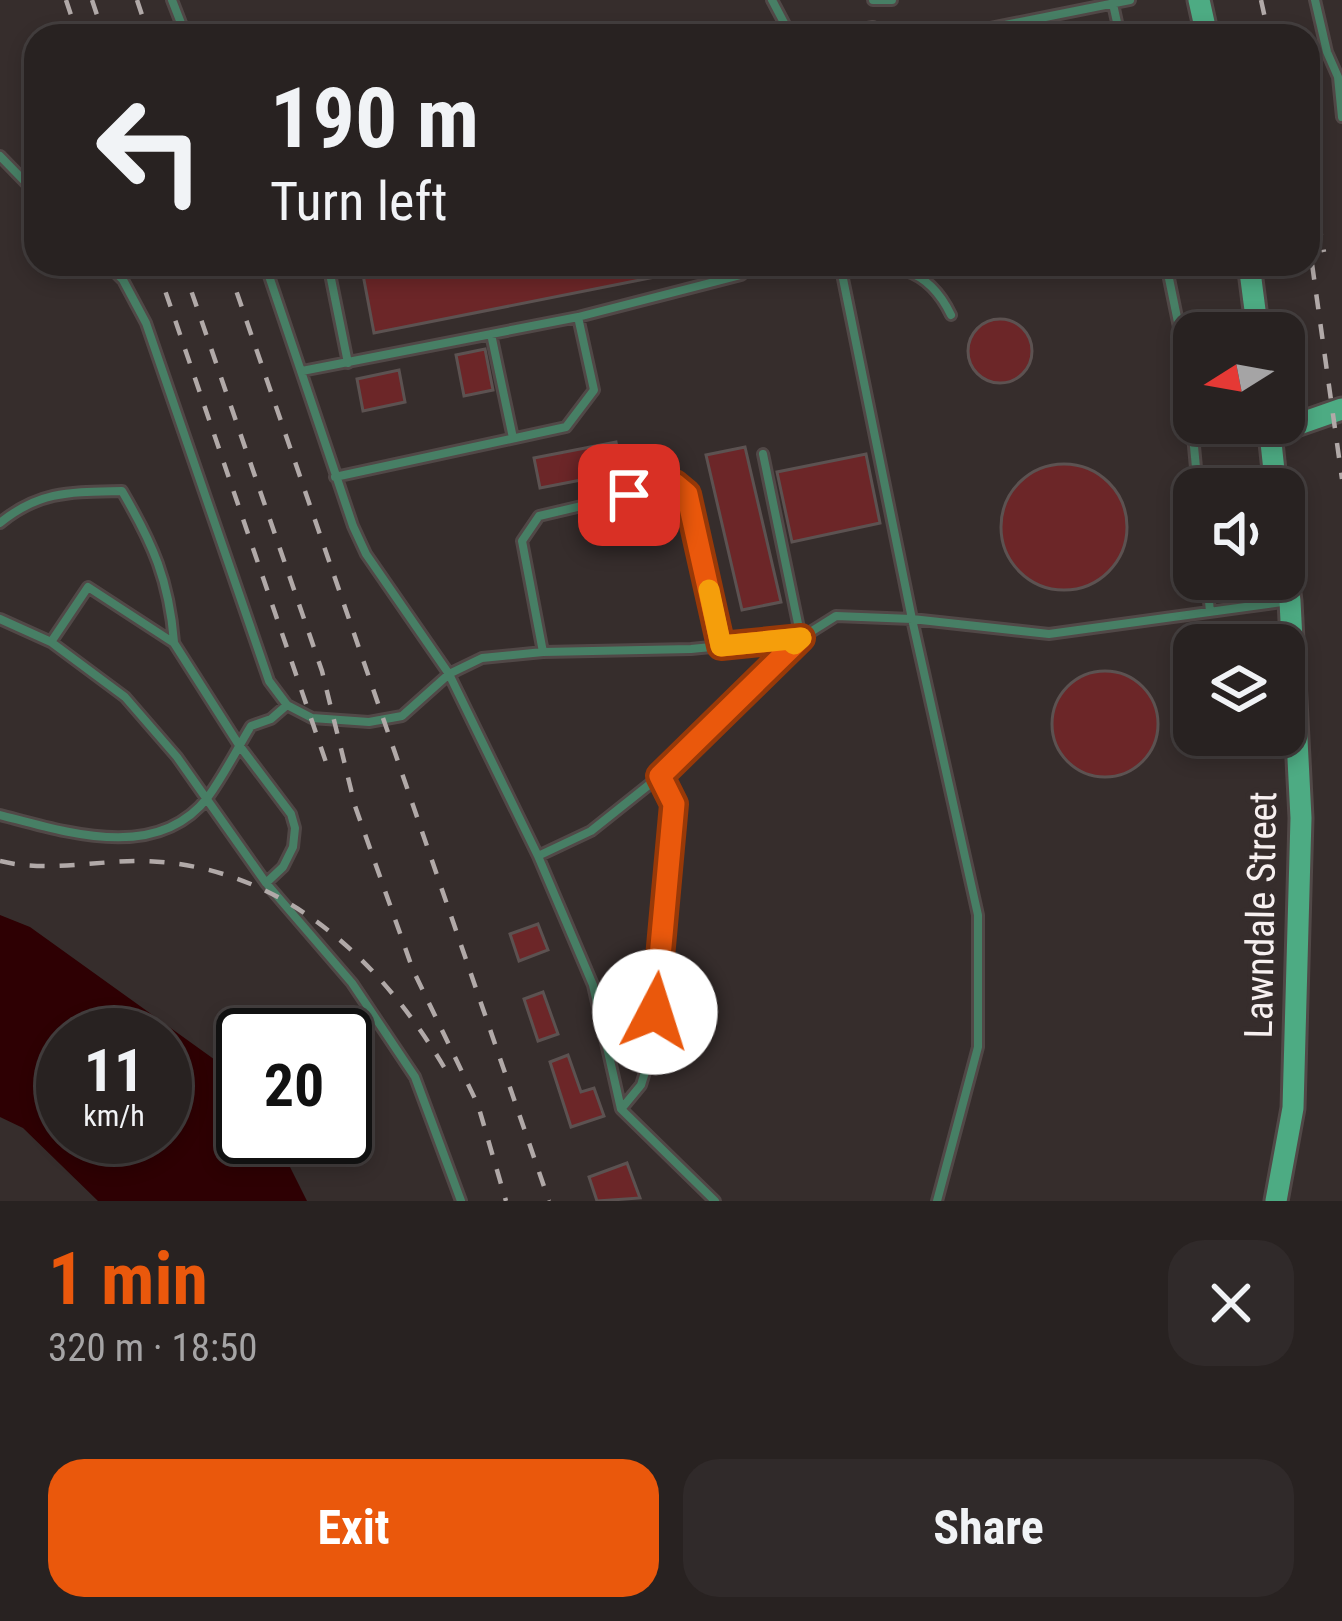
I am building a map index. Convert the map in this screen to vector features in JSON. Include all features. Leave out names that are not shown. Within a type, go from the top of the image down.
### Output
[{"type":"main road","points":[[1251,276],[1256,312]]},
{"type":"main road","points":[[1305,419],[1342,410]]},
{"type":"main road","name":"Lawndale Street","points":[[1276,1201],[1293,1108],[1300,818],[1290,601]]},
{"type":"lane","points":[[873,0],[892,0]]},
{"type":"lane","points":[[1011,24],[1130,0]]},
{"type":"lane","points":[[1315,0],[1338,77],[1342,117]]},
{"type":"lane","points":[[1113,4],[1117,24]]},
{"type":"lane","points":[[0,156],[24,181]]},
{"type":"lane","points":[[119,276],[146,322],[269,680],[287,706],[321,720],[370,722],[402,716],[448,674],[482,658],[801,638]]},
{"type":"lane","points":[[269,276],[335,476],[366,554],[448,674],[538,856],[593,985],[621,1109],[716,1201]]},
{"type":"lane","points":[[330,276],[348,363]]},
{"type":"lane","points":[[302,371],[578,317],[733,276]]},
{"type":"lane","points":[[842,276],[978,915],[978,1047],[937,1201]]},
{"type":"lane","points":[[917,276],[940,291],[951,315]]},
{"type":"lane","points":[[1168,276],[1186,361],[1196,468]]},
{"type":"lane","points":[[335,476],[566,427],[594,390],[578,317]]},
{"type":"lane","points":[[491,334],[513,438]]},
{"type":"lane","points":[[763,454],[801,638]]},
{"type":"lane","points":[[543,652],[522,541],[539,516],[675,484],[687,494],[721,646]]},
{"type":"lane","points":[[0,523],[23,504],[68,493],[122,491],[154,546],[170,596],[174,643]]},
{"type":"lane","points":[[51,642],[88,587],[174,643],[239,745],[291,814],[292,847],[283,867],[266,883]]},
{"type":"lane","points":[[1209,600],[1210,612]]},
{"type":"lane","points":[[538,856],[590,831],[660,776],[801,638],[836,616],[1049,634],[1290,601]]},
{"type":"lane","points":[[0,619],[51,642],[124,697],[177,757],[266,883],[352,983],[415,1077],[461,1201]]},
{"type":"lane","points":[[0,815],[85,837],[143,837],[165,830],[206,801],[251,726],[287,706]]},
{"type":"lane","points":[[621,1109],[641,1085],[652,1054],[674,804],[660,776]]},
{"type":"shaded area","points":[[0,915],[30,927],[143,1008],[36,1008],[36,1141],[0,1117]]},
{"type":"shaded area","points":[[192,1043],[216,1061],[216,1164],[288,1164],[307,1201],[98,1201],[60,1164],[192,1164]]},
{"type":"building","points":[[363,276],[660,276],[374,333]]},
{"type":"building","points":[[1000,319],[1023,328],[1032,351],[1023,374],[1000,383],[977,374],[968,351],[977,328]]},
{"type":"building","points":[[485,349],[493,390],[464,396],[456,355]]},
{"type":"building","points":[[399,370],[405,402],[363,411],[357,379]]},
{"type":"building","points":[[616,442],[622,472],[540,488],[534,458]]},
{"type":"building","points":[[745,447],[781,602],[742,610],[706,455]]},
{"type":"building","points":[[866,454],[880,523],[792,542],[777,472]]},
{"type":"building","points":[[1064,464],[1088,468],[1109,482],[1123,503],[1127,527],[1123,551],[1109,572],[1088,586],[1064,590],[1040,586],[1019,572],[1005,551],[1001,527],[1005,503],[1019,482],[1040,468]]},
{"type":"building","points":[[1105,671],[1125,675],[1142,687],[1154,704],[1158,724],[1154,744],[1142,761],[1125,773],[1105,777],[1085,773],[1068,761],[1056,744],[1052,724],[1056,704],[1068,687],[1085,675]]},
{"type":"building","points":[[538,924],[548,950],[519,961],[510,934]]},
{"type":"building","points":[[543,992],[558,1034],[538,1041],[524,999]]},
{"type":"building","points":[[568,1055],[581,1092],[594,1088],[604,1116],[571,1127],[550,1062]]},
{"type":"building","points":[[627,1163],[640,1198],[597,1201],[589,1177]]},
{"type":"railway","points":[[66,0],[74,24]]},
{"type":"railway","points":[[92,0],[100,24]]},
{"type":"railway","points":[[137,0],[145,24]]},
{"type":"railway","points":[[1261,0],[1266,24]]},
{"type":"railway","points":[[1320,229],[1324,252]]},
{"type":"railway","points":[[160,276],[330,774]]},
{"type":"railway","points":[[186,276],[322,671],[355,806],[413,970],[478,1105],[506,1201]]},
{"type":"railway","points":[[231,276],[549,1201]]},
{"type":"railway","points":[[1314,276],[1342,479]]},
{"type":"railway","points":[[0,861],[54,866],[146,861],[196,867],[242,880],[284,900],[359,957],[421,1031],[447,1072]]},
{"type":"slow traffic","points":[[709,590],[721,646],[801,638],[794,644]]},
{"type":"route","points":[[629,495],[675,484],[687,494],[721,646],[801,638],[660,776],[674,804],[655,1012]]}]
